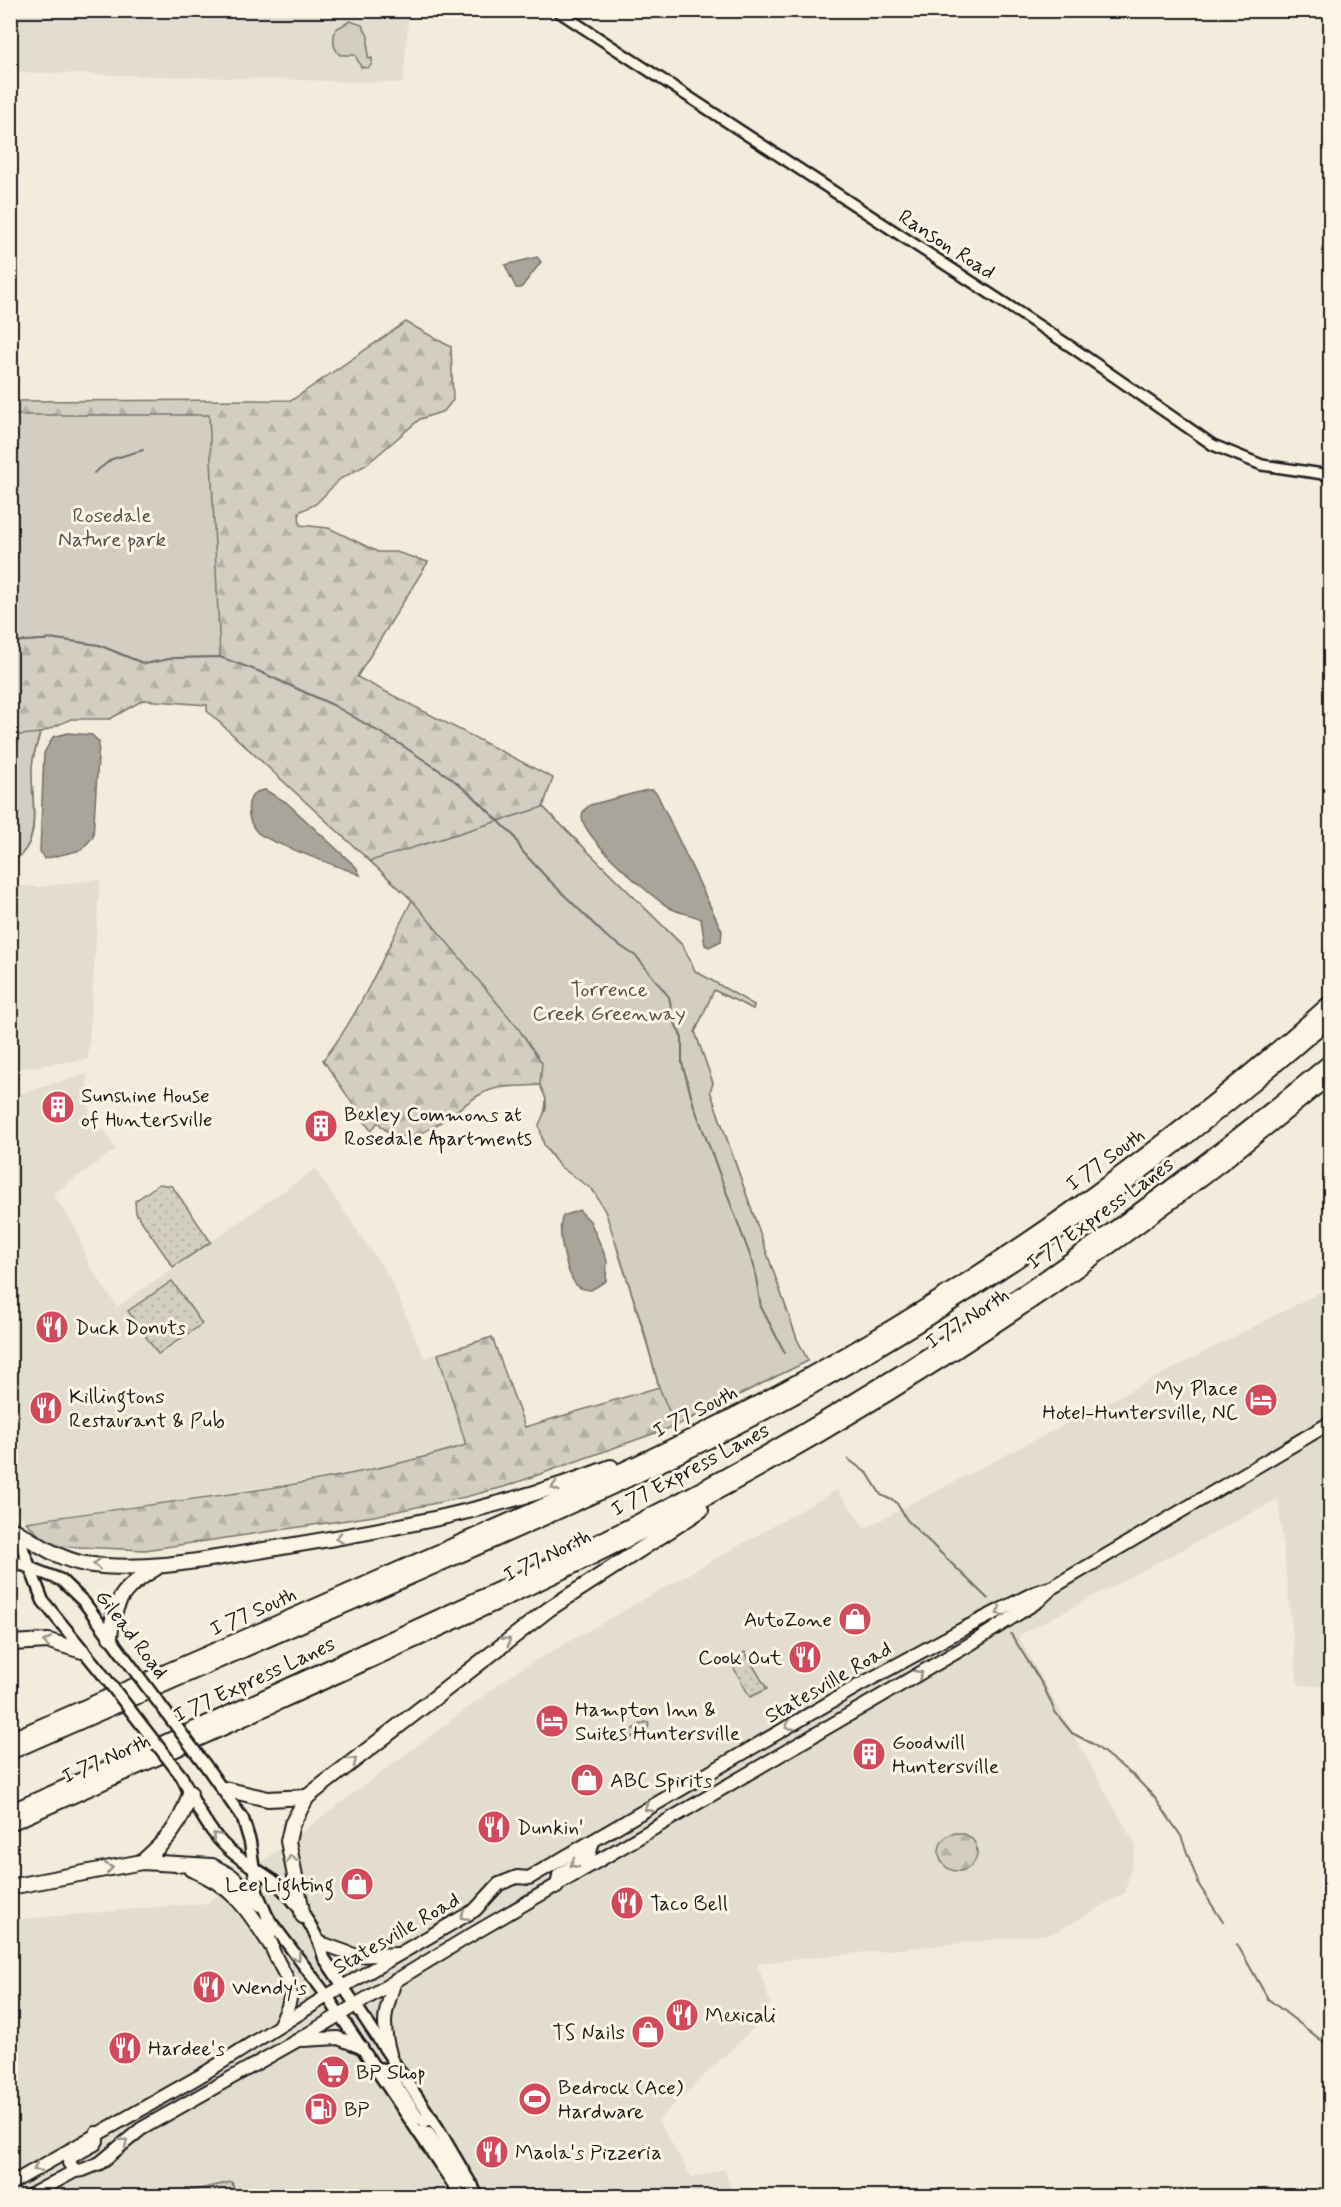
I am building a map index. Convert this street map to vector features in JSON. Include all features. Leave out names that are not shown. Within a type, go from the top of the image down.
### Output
[{"type":"highway","name":"I 77 South","points":[[10,1740],[541,1508],[708,1429],[882,1333],[1035,1235],[1182,1128],[1330,1003]]},
{"type":"highway","name":"I 77 Express Lanes","points":[[10,1752],[603,1491],[808,1388],[965,1295],[1079,1218],[1224,1108],[1330,1018]]},
{"type":"highway","name":"I 77 Express Lanes","points":[[10,1812],[537,1572],[762,1455],[919,1362],[1072,1261],[1219,1152],[1330,1062]]},
{"type":"highway","name":"I 77 North","points":[[10,1823],[532,1586],[768,1465],[916,1376],[1078,1269],[1209,1173],[1330,1076]]},
{"type":"highway","points":[[13,1528],[65,1559],[87,1564],[156,1568],[370,1533],[463,1514],[565,1484],[708,1429]]},
{"type":"highway","points":[[303,1916],[288,1840],[292,1824],[307,1797],[549,1609],[768,1465]]},
{"type":"highway","points":[[110,1637],[116,1607],[122,1594],[132,1583],[156,1568]]},
{"type":"highway","points":[[10,1643],[49,1641],[82,1651]]},
{"type":"highway","points":[[224,1789],[268,1799],[307,1797]]},
{"type":"highway","points":[[142,1862],[171,1837],[182,1818],[190,1793]]},
{"type":"highway","points":[[10,1887],[142,1862],[212,1866],[222,1870],[260,1904]]},
{"type":"highway","points":[[181,1865],[208,1876],[231,1890],[271,1945]]},
{"type":"main road","name":"Statesville Road","points":[[29,2196],[75,2171],[100,2163],[141,2129],[298,2040],[972,1643],[1038,1601],[1053,1587],[1330,1423]]},
{"type":"main road","points":[[13,1528],[43,1601],[182,1777],[221,1842],[242,1862],[280,1887],[303,1916],[321,1943],[324,1958],[432,2118],[478,2196]]},
{"type":"main road","name":"Gilead Road","points":[[10,1560],[61,1580],[84,1602],[224,1789],[243,1819],[260,1904],[268,1918],[327,1996],[461,2196]]},
{"type":"main road","name":"Statesville Road","points":[[10,2184],[96,2133],[200,2076],[398,1953],[475,1910],[499,1884],[517,1877],[529,1878],[858,1686],[1034,1593],[1053,1587]]},
{"type":"main road","points":[[557,1887],[559,1875],[589,1856],[592,1841]]},
{"type":"main road","points":[[510,1914],[518,1901],[535,1890],[529,1878]]},
{"type":"main road","points":[[268,1918],[271,1945],[287,1974],[292,1995],[290,2007],[280,2025]]},
{"type":"main road","points":[[321,1943],[357,1956],[398,1953]]},
{"type":"main road","points":[[390,2054],[384,2021],[395,1981]]},
{"type":"main road","points":[[298,2040],[338,2038],[361,2047]]},
{"type":"main road","points":[[375,2068],[386,2069],[418,2117],[425,2122],[432,2118]]},
{"type":"main road","points":[[417,2130],[428,2132],[462,2182],[472,2186]]},
{"type":"main road","points":[[75,2171],[69,2163],[71,2157],[95,2144],[96,2133]]},
{"type":"street","name":"Ranson Road","points":[[556,10],[1073,348],[1202,438],[1237,457],[1262,465],[1330,476]]},
{"type":"shaded area","points":[[11,11],[409,11],[403,83],[11,72]]},
{"type":"shaded area","points":[[537,257],[541,262],[521,288],[516,288],[505,265]]},
{"type":"shaded area","points":[[68,733],[92,735],[99,742],[93,837],[81,850],[44,859],[40,851],[44,753],[53,737]]},
{"type":"shaded area","points":[[265,790],[286,802],[356,867],[360,875],[290,849],[258,833],[250,819],[249,803],[255,793]]},
{"type":"shaded area","points":[[653,790],[657,794],[722,931],[721,941],[709,947],[705,945],[701,919],[677,911],[661,902],[619,866],[585,825],[582,814],[590,805]]},
{"type":"shaded area","points":[[100,879],[88,1059],[11,1070],[11,886],[42,887]]},
{"type":"shaded area","points":[[87,1074],[90,1130],[105,1131],[115,1150],[53,1194],[77,1230],[88,1263],[116,1305],[114,1309],[315,1169],[391,1280],[424,1358],[492,1337],[524,1427],[415,1461],[279,1485],[26,1522],[11,1506],[11,1096]]},
{"type":"shaded area","points":[[579,1210],[590,1221],[607,1261],[606,1281],[591,1290],[579,1287],[574,1282],[565,1259],[561,1239],[563,1216]]},
{"type":"shaded area","points":[[1330,1287],[1330,1687],[1298,1685],[1278,1499],[1018,1636],[1136,1846],[1125,1893],[1052,1934],[757,1963],[770,2002],[764,2018],[658,2120],[692,2178],[724,2169],[734,2196],[236,2196],[232,2182],[167,2196],[11,2196],[11,1920],[207,1903],[517,1671],[837,1490],[865,1528]]},
{"type":"green space","points":[[350,21],[362,25],[368,36],[368,59],[372,58],[372,64],[368,68],[361,67],[355,55],[340,55],[335,46],[336,29]]},
{"type":"green space","points":[[406,322],[451,347],[453,400],[444,411],[420,419],[366,465],[340,479],[316,504],[299,512],[300,525],[329,528],[378,552],[396,552],[428,562],[357,677],[553,778],[543,807],[683,946],[695,971],[754,1005],[753,1009],[714,990],[695,1032],[713,1083],[710,1091],[797,1339],[808,1361],[675,1426],[504,1487],[465,1497],[374,1516],[145,1550],[57,1546],[46,1542],[26,1522],[304,1482],[413,1460],[466,1445],[438,1354],[492,1337],[525,1427],[659,1387],[610,1222],[603,1206],[594,1192],[556,1161],[545,1146],[541,1129],[546,1100],[540,1085],[502,1087],[488,1091],[469,1101],[430,1129],[403,1137],[390,1133],[378,1122],[371,1131],[323,1060],[360,1004],[412,900],[207,711],[207,705],[143,700],[110,719],[71,719],[40,733],[32,766],[34,819],[32,832],[29,844],[22,854],[11,862],[11,401],[292,400]]},
{"type":"green space","name":"Rosedale Nature park","points":[[11,415],[209,415],[220,657],[174,658],[145,664],[99,645],[56,639],[11,642]]},
{"type":"green space","points":[[40,733],[32,766],[34,819],[32,832],[22,854],[11,862],[11,736]]},
{"type":"green space","name":"Torrence Creek Greenway","points":[[543,807],[683,946],[695,971],[754,1005],[753,1009],[714,990],[695,1032],[713,1083],[710,1091],[797,1339],[808,1361],[675,1426],[659,1387],[644,1331],[606,1213],[593,1190],[559,1166],[544,1145],[539,1125],[546,1109],[546,1099],[540,1085],[542,1063],[518,1028],[412,900],[370,861]]},
{"type":"green space","points":[[159,1184],[172,1186],[211,1242],[173,1267],[136,1213],[135,1201]]},
{"type":"green space","points":[[172,1281],[202,1324],[158,1354],[128,1311]]},
{"type":"green space","points":[[745,1652],[767,1689],[750,1697],[730,1661]]},
{"type":"green space","points":[[645,1722],[649,1723],[648,1728],[627,1740],[625,1738],[626,1733]]},
{"type":"green space","points":[[958,1833],[965,1834],[971,1839],[976,1845],[976,1859],[971,1865],[965,1870],[958,1871],[951,1870],[945,1865],[940,1859],[939,1852],[940,1845],[945,1839],[951,1834]]},
{"type":"green space","points":[[232,2182],[236,2196],[167,2196]]},
{"type":"waterway","points":[[94,473],[112,459],[143,450]]},
{"type":"waterway","points":[[10,642],[56,639],[99,645],[145,664],[174,658],[220,657],[258,671],[333,705],[400,744],[451,778],[474,797],[514,836],[522,851],[547,878],[607,937],[637,957],[669,997],[674,1021],[682,1038],[682,1063],[694,1106],[754,1266],[761,1307],[785,1353]]},
{"type":"waterway","points":[[848,1459],[868,1474],[881,1495],[896,1502],[907,1520],[988,1599]]},
{"type":"waterway","points":[[1011,1634],[1044,1687],[1055,1712],[1072,1733],[1093,1744],[1135,1777],[1155,1798],[1181,1836],[1199,1885],[1223,1922]]},
{"type":"waterway","points":[[1237,1944],[1268,1999],[1330,2047]]},
{"type":"place","name":"Sunshine House of Huntersville","points":[[58,1107]]},
{"type":"place","name":"Bexley Commons at Rosedale Apartments","points":[[321,1126]]},
{"type":"place","name":"Duck Donuts","points":[[52,1327]]},
{"type":"place","name":"My Place Hotel-Huntersville, NC","points":[[1261,1400]]},
{"type":"place","name":"Killingtons Restaurant & Pub","points":[[46,1408]]},
{"type":"place","name":"AutoZone","points":[[855,1619]]},
{"type":"place","name":"Cook Out","points":[[805,1657]]},
{"type":"place","name":"Hampton Inn & Suites Huntersville","points":[[552,1721]]},
{"type":"place","name":"Goodwill Huntersville","points":[[869,1754]]},
{"type":"place","name":"ABC Spirits","points":[[587,1780]]},
{"type":"place","name":"Dunkin'","points":[[494,1827]]},
{"type":"place","name":"Lee Lighting","points":[[357,1884]]},
{"type":"place","name":"Taco Bell","points":[[627,1903]]},
{"type":"place","name":"Wendy's","points":[[209,1987]]},
{"type":"place","name":"Mexicali","points":[[682,2015]]},
{"type":"place","name":"TS Nails","points":[[648,2032]]},
{"type":"place","name":"Hardee's","points":[[125,2048]]},
{"type":"place","name":"BP Shop","points":[[333,2072]]},
{"type":"place","name":"Bedrock (Ace) Hardware","points":[[535,2099]]},
{"type":"place","name":"BP","points":[[321,2109]]},
{"type":"place","name":"Maola's Pizzeria","points":[[492,2152]]}]
